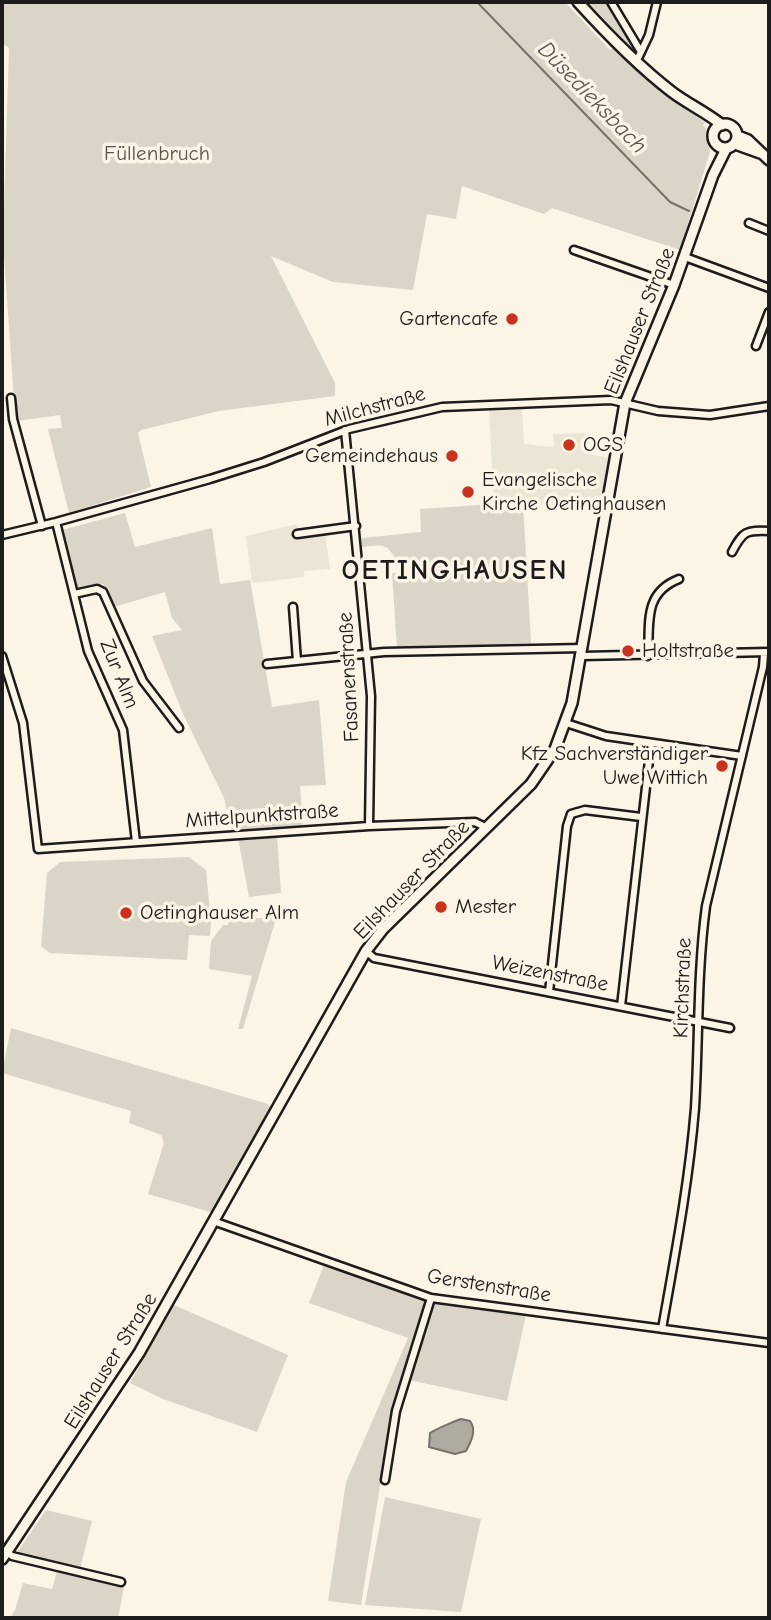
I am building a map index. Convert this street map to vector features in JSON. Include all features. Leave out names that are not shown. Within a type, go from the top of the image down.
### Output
[{"type":"street","points":[[578,2],[636,62],[694,108],[722,125],[732,127],[736,140],[767,158]]},
{"type":"street","points":[[611,2],[641,52]]},
{"type":"street","points":[[636,62],[649,35],[657,2]]},
{"type":"street","points":[[694,108],[714,132]]},
{"type":"street","points":[[722,125],[714,132],[713,140],[722,147],[736,140]]},
{"type":"street","name":"Eilshauser Straße","points":[[4,1555],[139,1353],[366,951],[383,929],[517,799],[555,749],[566,723],[582,652],[625,404],[685,257],[722,147]]},
{"type":"street","points":[[749,223],[769,231]]},
{"type":"street","points":[[574,250],[674,285]]},
{"type":"street","points":[[685,257],[769,288]]},
{"type":"street","points":[[756,346],[769,312]]},
{"type":"street","points":[[11,398],[12,419],[41,526]]},
{"type":"street","name":"Milchstraße","points":[[2,535],[211,479],[264,462],[345,430],[442,407],[599,401],[658,411],[710,415],[769,406]]},
{"type":"street","name":"Fasanenstraße","points":[[345,430],[371,696],[369,826]]},
{"type":"street","name":"Zur Alm","points":[[56,522],[88,651],[123,730],[136,842]]},
{"type":"street","points":[[297,534],[356,526]]},
{"type":"street","points":[[732,552],[739,538],[745,533],[751,530],[769,531]]},
{"type":"street","points":[[648,656],[654,597],[663,587],[679,579]]},
{"type":"street","points":[[74,594],[97,589],[103,592],[142,681],[179,728]]},
{"type":"street","points":[[293,607],[297,661]]},
{"type":"street","points":[[267,664],[368,653],[582,652],[648,656],[767,653]]},
{"type":"street","name":"Kirchstraße","points":[[662,1329],[689,1165],[706,906],[767,653]]},
{"type":"street","name":"Mittelpunktstraße","points":[[2,656],[23,723],[38,849],[369,826],[475,822],[487,828]]},
{"type":"street","points":[[566,723],[606,736],[742,756]]},
{"type":"street","points":[[621,1006],[651,743]]},
{"type":"street","points":[[549,992],[567,826],[571,814],[585,810],[641,817]]},
{"type":"street","name":"Weizenstraße","points":[[366,951],[374,958],[730,1028]]},
{"type":"street","name":"Gerstenstraße","points":[[213,1221],[431,1298],[769,1343]]},
{"type":"street","points":[[385,1480],[396,1411],[431,1298]]},
{"type":"street","points":[[4,1555],[121,1582]]},
{"type":"shaded area","points":[[489,409],[522,409],[524,444],[554,447],[553,434],[585,433],[590,454],[609,458],[600,503],[525,506],[522,502],[494,503]]},
{"type":"shaded area","points":[[297,524],[299,537],[325,533],[330,569],[304,571],[304,577],[252,583],[246,536]]},
{"type":"shaded area","points":[[461,1419],[470,1421],[473,1428],[466,1451],[455,1454],[429,1447],[430,1433]]},
{"type":"green space","name":"Füllenbruch","points":[[2,2],[565,2],[610,50],[614,47],[705,123],[703,125],[710,152],[680,250],[552,208],[544,214],[462,186],[456,219],[427,214],[413,290],[333,282],[271,256],[335,383],[335,396],[219,411],[141,430],[138,433],[151,487],[69,513],[48,429],[62,428],[60,415],[17,421],[15,416],[3,240],[9,48],[2,43]]},
{"type":"green space","points":[[588,2],[607,2],[632,41],[630,46]]},
{"type":"green space","points":[[523,502],[531,643],[397,649],[392,573],[410,573],[409,565],[397,562],[384,546],[362,547],[362,538],[421,532],[420,509]]},
{"type":"green space","points":[[125,513],[135,547],[212,528],[220,584],[250,580],[272,707],[319,700],[326,785],[300,786],[303,825],[232,831],[224,798],[183,714],[152,636],[182,630],[172,618],[165,592],[114,607],[103,584],[77,590],[62,530]]},
{"type":"green space","points":[[277,834],[281,893],[249,897],[238,838]]},
{"type":"green space","points":[[189,857],[206,870],[211,923],[210,936],[189,935],[187,960],[50,953],[41,946],[47,873],[60,862]]},
{"type":"green space","points":[[230,912],[243,914],[242,918],[270,918],[277,915],[243,1029],[238,1029],[252,976],[209,969],[211,941],[223,925],[228,925]]},
{"type":"green space","points":[[11,1028],[268,1104],[271,1109],[214,1210],[210,1212],[148,1194],[164,1143],[161,1135],[129,1123],[131,1111],[2,1073]]},
{"type":"green space","points":[[324,1265],[425,1301],[392,1411],[361,1605],[328,1601],[346,1482],[408,1338],[309,1303]]},
{"type":"green space","points":[[433,1303],[526,1315],[507,1401],[409,1380]]},
{"type":"green space","points":[[174,1305],[288,1355],[257,1432],[163,1399],[130,1383]]},
{"type":"green space","points":[[385,1497],[481,1519],[461,1612],[365,1605]]},
{"type":"green space","points":[[46,1510],[92,1521],[80,1569],[20,1555],[18,1551]]},
{"type":"green space","points":[[57,1571],[124,1587],[118,1618],[10,1618],[23,1583],[52,1589]]},
{"type":"waterway","name":"Düsedieksbach","points":[[477,2],[670,202],[689,211]]},
{"type":"place","name":"Gartencafe","points":[[512,319]]},
{"type":"place","name":"OGS","points":[[569,445]]},
{"type":"place","name":"Gemeindehaus","points":[[452,456]]},
{"type":"place","name":"Evangelische Kirche Oetinghausen","points":[[468,492]]},
{"type":"place","name":"Holtstraße","points":[[628,651]]},
{"type":"place","name":"Kfz Sachverständiger Uwe Wittich","points":[[722,766]]},
{"type":"place","name":"Mester","points":[[441,907]]},
{"type":"place","name":"Oetinghauser Alm","points":[[126,913]]},
{"type":"district","name":"OETINGHAUSEN","points":[[455,571]]}]
